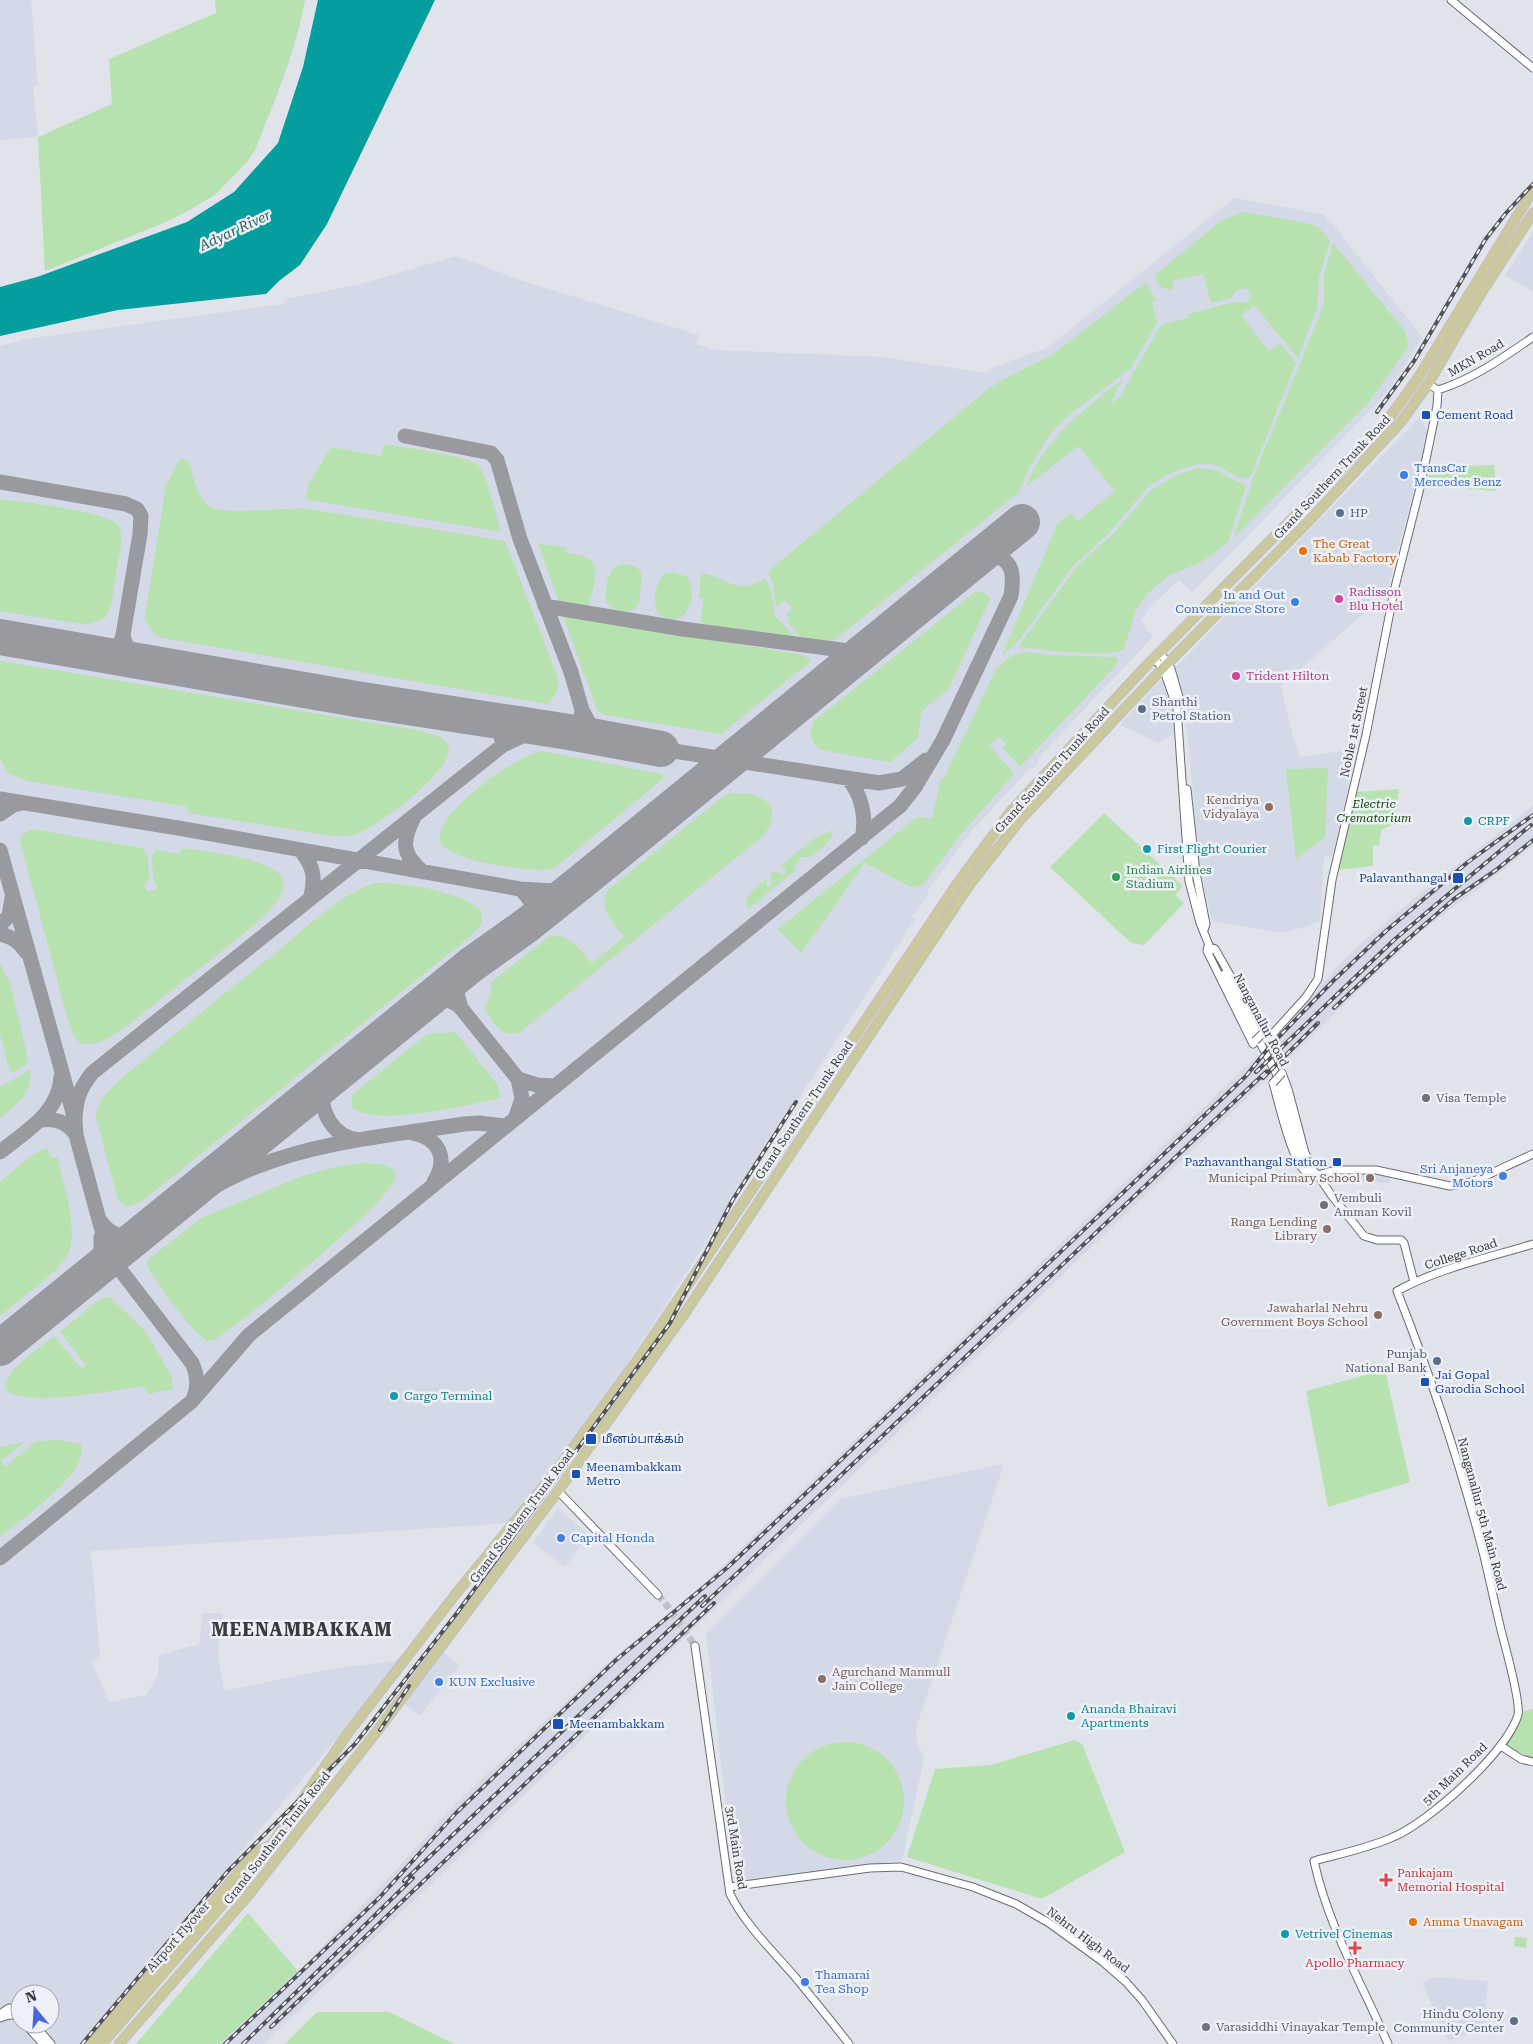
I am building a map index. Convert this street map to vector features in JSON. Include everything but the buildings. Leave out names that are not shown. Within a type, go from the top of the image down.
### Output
[{"type":"main road","name":"Grand Southern Trunk Road","points":[[272,1845],[348,1734],[458,1591],[553,1475],[638,1359],[965,873],[1011,811],[1156,655],[1382,428],[1418,378],[1533,190]]},
{"type":"main road","name":"Grand Southern Trunk Road","points":[[119,2044],[246,1898],[378,1730],[558,1492],[685,1312],[970,884],[1020,820],[1166,665],[1307,523],[1391,434],[1428,384],[1480,295],[1533,213]]},
{"type":"main road","points":[[1418,378],[1428,384]]},
{"type":"main road","points":[[1382,428],[1391,434]]},
{"type":"main road","points":[[91,2044],[256,1852],[272,1845]]},
{"type":"main road","name":"Airport Flyover","points":[[102,2044],[272,1845]]},
{"type":"street","points":[[1451,0],[1533,68]]},
{"type":"street","name":"MKN Road","points":[[1428,384],[1438,390],[1472,376],[1533,337]]},
{"type":"street","name":"Noble 1st Street","points":[[1263,1033],[1267,1040],[1306,997],[1318,979],[1332,880],[1366,735],[1394,591],[1420,488],[1437,406],[1438,390]]},
{"type":"street","points":[[1156,655],[1166,665]]},
{"type":"street","name":"Nanganallur Road","points":[[1166,665],[1183,713],[1183,772],[1189,881],[1198,917],[1208,946],[1276,1073],[1302,1158],[1318,1174]]},
{"type":"street","points":[[1208,946],[1215,949],[1263,1033],[1253,1044],[1206,951],[1208,946]]},
{"type":"street","points":[[1414,1282],[1406,1247],[1401,1240],[1378,1240],[1364,1236],[1332,1196],[1318,1174],[1306,1153],[1282,1073],[1273,1083],[1296,1158],[1308,1174],[1318,1174],[1335,1170],[1376,1170],[1450,1186],[1472,1182],[1533,1154]]},
{"type":"street","name":"College Road","points":[[1397,1291],[1414,1282],[1473,1261],[1533,1244]]},
{"type":"street","name":"Nanganallur 5th Main Road","points":[[1397,1291],[1430,1377],[1464,1485],[1484,1554],[1512,1672],[1518,1715],[1501,1746]]},
{"type":"street","points":[[558,1492],[658,1596]]},
{"type":"street","name":"3rd Main Road","points":[[695,1646],[729,1888],[744,1918],[796,1978],[849,2044]]},
{"type":"street","points":[[1501,1746],[1521,1759],[1533,1762]]},
{"type":"street","name":"5th Main Road","points":[[1388,2044],[1324,1902],[1314,1861],[1394,1837],[1435,1811],[1501,1746]]},
{"type":"street","name":"Nehru High Road","points":[[729,1888],[886,1867],[902,1867],[973,1887],[1016,1904],[1049,1923],[1103,1962],[1119,1975],[1137,1995],[1173,2044]]},
{"type":"street","points":[[0,2016],[10,2008]]},
{"type":"street","points":[[34,2034],[43,2044]]},
{"type":"street","points":[[42,2034],[51,2044]]},
{"type":"shaded area","points":[[0,0],[31,0],[38,86],[33,87],[38,137],[0,140]]},
{"type":"shaded area","points":[[1234,198],[1322,214],[1331,222],[1422,337],[1401,372],[1381,399],[1192,593],[1179,580],[1150,607],[1141,621],[1153,637],[1038,758],[1039,762],[1033,769],[1030,768],[972,831],[927,892],[928,896],[912,917],[915,919],[616,1381],[511,1523],[91,1551],[100,1657],[92,1662],[109,1702],[146,1695],[158,1675],[159,1655],[199,1644],[203,1613],[223,1613],[218,1653],[224,1691],[336,1668],[403,1660],[79,2044],[0,2044],[0,346],[26,339],[283,304],[286,299],[361,284],[456,256],[523,281],[699,335],[696,344],[716,350],[884,357],[984,373],[991,370],[991,368],[1047,348]]},
{"type":"shaded area","points":[[1533,232],[1533,292],[1505,275]]},
{"type":"shaded area","points":[[1420,417],[1429,434],[1386,594],[1281,686],[1293,738],[1300,757],[1358,749],[1332,856],[1324,857],[1320,922],[1282,933],[1212,921],[1201,874],[1187,732],[1176,667]]},
{"type":"shaded area","name":"Shanthi Petrol Station","points":[[1161,680],[1172,695],[1177,732],[1158,743],[1120,725]]},
{"type":"shaded area","points":[[1533,806],[1533,845],[1419,933],[1280,1066],[1269,1043],[1354,949],[1416,897]]},
{"type":"shaded area","points":[[1259,1054],[1268,1078],[730,1593],[567,1754],[264,2044],[220,2044],[298,1971],[396,1870],[455,1804],[614,1657],[690,1597]]},
{"type":"shaded area","name":"Municipal Primary School","points":[[1351,1175],[1390,1175],[1390,1183],[1351,1181]]},
{"type":"shaded area","name":"Agurchand Manmull Jain College","points":[[1002,1464],[1003,1467],[917,1725],[916,1739],[924,1759],[902,1860],[735,1884],[706,1633],[840,1499]]},
{"type":"shaded area","points":[[558,1508],[589,1535],[565,1567],[533,1543]]},
{"type":"shaded area","points":[[443,1652],[460,1665],[420,1716],[403,1703]]},
{"type":"shaded area","points":[[1436,1977],[1488,1981],[1484,2028],[1448,2041],[1422,1983]]},
{"type":"green space","points":[[215,0],[305,0],[290,58],[255,150],[247,162],[215,195],[186,212],[45,271],[38,137],[112,104],[109,59],[216,13]]},
{"type":"green space","points":[[1243,212],[1306,223],[1318,227],[1330,240],[1319,278],[1317,308],[1298,358],[1254,305],[1241,315],[1269,351],[1280,343],[1296,363],[1250,477],[1241,478],[1214,465],[1197,465],[1169,474],[1146,489],[1109,533],[1072,567],[1020,639],[1002,656],[1057,524],[1071,513],[1078,521],[1115,491],[1078,446],[1026,487],[1034,470],[1043,454],[1066,427],[1079,414],[1123,379],[1110,404],[1119,398],[1161,325],[1188,318],[1188,314],[1233,302],[1244,303],[1248,301],[1251,294],[1246,288],[1236,291],[1231,298],[1211,303],[1203,274],[1172,281],[1173,289],[1164,288],[1159,284],[1155,275],[1222,220]]},
{"type":"green space","points":[[1333,243],[1405,331],[1408,342],[1407,349],[1368,403],[1234,537],[1253,478],[1321,312],[1324,302],[1324,275]]},
{"type":"green space","points":[[1146,282],[1156,300],[1152,302],[1157,322],[1131,368],[1068,416],[1053,430],[1029,468],[1019,492],[831,643],[804,641],[787,621],[790,619],[786,614],[792,609],[785,600],[776,607],[773,584],[768,574],[771,569],[988,389],[1052,355]]},
{"type":"green space","points":[[385,444],[450,455],[474,462],[482,471],[501,532],[309,500],[305,497],[310,482],[331,447],[381,456]]},
{"type":"green space","points":[[181,458],[190,465],[200,496],[206,504],[214,508],[239,511],[309,509],[505,541],[557,675],[558,688],[553,698],[547,704],[162,638],[154,634],[145,617],[166,485]]},
{"type":"green space","points":[[1494,465],[1496,491],[1427,485],[1430,471],[1435,468]]},
{"type":"green space","points":[[1197,468],[1216,470],[1246,486],[1228,542],[1199,563],[1168,576],[1148,593],[1136,610],[1124,649],[1116,652],[1089,653],[1018,647],[1078,565],[1114,533],[1151,490],[1177,475]]},
{"type":"green space","points":[[0,499],[81,511],[98,515],[118,525],[121,534],[121,546],[112,600],[105,618],[87,625],[0,611]]},
{"type":"green space","points":[[538,543],[567,548],[566,553],[584,557],[593,563],[595,581],[588,607],[558,600]]},
{"type":"green space","points":[[622,564],[634,566],[642,575],[639,602],[633,610],[629,611],[620,611],[606,602],[606,591],[610,574],[613,569]]},
{"type":"green space","points":[[669,572],[686,576],[692,590],[689,607],[684,614],[678,618],[669,619],[658,614],[655,597],[661,578]]},
{"type":"green space","points":[[701,573],[740,586],[756,584],[765,578],[771,590],[775,616],[798,641],[713,627],[700,622],[704,599],[699,598]]},
{"type":"green space","points":[[976,591],[987,594],[990,599],[948,690],[923,710],[918,738],[890,762],[820,750],[815,745],[810,734],[814,721]]},
{"type":"green space","points":[[563,616],[798,654],[805,656],[811,661],[721,734],[606,715],[601,714],[596,707]]},
{"type":"green space","points":[[1026,652],[1049,655],[1115,657],[1118,660],[1117,664],[1020,767],[1003,748],[1006,744],[999,737],[989,745],[1014,774],[961,834],[926,881],[921,885],[911,887],[865,863],[801,953],[778,929],[917,817],[932,819],[941,778],[944,778],[996,669],[1011,656]]},
{"type":"green space","points":[[0,661],[422,731],[444,739],[448,745],[448,755],[441,768],[429,782],[397,809],[366,829],[345,836],[326,835],[188,813],[188,807],[27,781],[8,773],[0,759]]},
{"type":"green space","points":[[542,751],[662,774],[664,778],[552,869],[526,869],[490,864],[472,860],[445,848],[440,841],[441,830],[463,801],[497,774],[530,755]]},
{"type":"green space","points":[[1328,768],[1325,837],[1296,859],[1286,769]]},
{"type":"green space","name":"Electric Crematorium","points":[[1399,789],[1393,824],[1381,830],[1379,845],[1373,845],[1373,866],[1338,870],[1357,792]]},
{"type":"green space","points":[[730,793],[753,794],[769,803],[772,812],[771,820],[763,836],[522,1031],[516,1033],[504,1032],[495,1025],[485,1009],[492,988],[490,983],[548,937],[562,936],[568,939],[592,963],[624,937],[608,915],[604,903],[608,890],[722,797]]},
{"type":"green space","name":"Indian Airlines Stadium","points":[[1104,813],[1183,886],[1175,895],[1184,903],[1144,945],[1131,943],[1050,867]]},
{"type":"green space","points":[[32,829],[142,848],[148,856],[149,881],[144,885],[147,891],[155,890],[157,886],[153,880],[152,855],[156,850],[180,854],[182,848],[236,856],[265,865],[275,870],[282,877],[283,889],[278,900],[253,925],[131,1023],[106,1039],[85,1044],[75,1038],[68,1020],[20,841],[21,835]]},
{"type":"green space","points":[[833,830],[828,842],[811,857],[800,857],[799,863],[795,864],[796,870],[748,909],[748,895],[755,888],[767,879],[767,886],[771,886],[771,874],[775,871],[785,875],[785,869],[781,865],[818,836]]},
{"type":"green space","points":[[375,883],[416,886],[458,897],[481,910],[482,923],[472,935],[141,1202],[126,1207],[119,1201],[116,1193],[96,1118],[97,1110],[106,1094],[126,1074],[324,912],[349,895]]},
{"type":"green space","points":[[0,964],[10,983],[28,1059],[22,1068],[10,1072],[0,1035]]},
{"type":"green space","points":[[453,1032],[457,1034],[497,1084],[501,1098],[425,1113],[403,1115],[365,1113],[352,1108],[352,1095],[427,1034]]},
{"type":"green space","points":[[31,1069],[29,1086],[23,1098],[0,1118],[0,1087]]},
{"type":"green space","points":[[45,1148],[48,1149],[51,1158],[57,1157],[69,1206],[72,1233],[71,1245],[65,1259],[57,1266],[59,1268],[0,1316],[0,1182],[31,1156]]},
{"type":"green space","points":[[366,1163],[384,1165],[395,1171],[396,1175],[390,1188],[372,1208],[315,1260],[214,1340],[207,1341],[190,1325],[149,1270],[147,1263],[149,1259],[201,1218],[302,1176],[339,1166]]},
{"type":"green space","points":[[108,1297],[146,1332],[172,1377],[173,1389],[149,1394],[142,1386],[50,1398],[31,1398],[16,1395],[6,1390],[9,1375],[15,1368],[54,1336],[82,1369],[86,1365],[60,1332],[98,1300]]},
{"type":"green space","points":[[1385,1370],[1410,1482],[1328,1507],[1306,1391]]},
{"type":"green space","points":[[60,1440],[80,1444],[82,1454],[76,1467],[66,1480],[37,1508],[0,1537],[0,1447],[25,1442],[1,1461],[5,1467],[36,1441]]},
{"type":"green space","points":[[1533,1709],[1533,1758],[1502,1745],[1520,1712]]},
{"type":"green space","points":[[1075,1740],[1082,1744],[1125,1852],[1042,1899],[907,1857],[935,1769],[991,1765]]},
{"type":"green space","points":[[845,1742],[867,1747],[878,1752],[894,1768],[899,1779],[904,1801],[899,1823],[894,1834],[878,1850],[867,1855],[845,1860],[823,1855],[812,1850],[796,1834],[791,1823],[786,1801],[791,1779],[796,1768],[812,1752],[823,1747]]},
{"type":"green space","points":[[248,1913],[298,1971],[220,2044],[136,2044]]},
{"type":"green space","points":[[1515,1937],[1527,1938],[1526,1948],[1514,1946]]},
{"type":"green space","points":[[317,2012],[389,2012],[454,2044],[285,2044]]},
{"type":"water","name":"Adyar River","points":[[318,0],[435,0],[327,224],[300,265],[266,294],[118,310],[0,336],[0,287],[37,277],[187,222],[234,192],[278,143],[303,67]]},
{"type":"taxiway","points":[[405,436],[491,453],[497,460],[520,539],[571,672],[582,710],[591,727],[607,740]]},
{"type":"taxiway","points":[[0,482],[126,504],[137,509],[141,516],[140,534],[123,635],[129,650],[141,660]]},
{"type":"taxiway","points":[[0,1558],[191,1402],[249,1335],[900,806],[915,787],[943,740],[1011,596],[1012,577],[1009,565],[996,556],[981,556]]},
{"type":"taxiway","points":[[545,606],[683,629],[864,653]]},
{"type":"taxiway","points":[[105,654],[120,644],[123,635]]},
{"type":"taxiway","points":[[572,733],[580,725],[582,710]]},
{"type":"taxiway","points":[[484,719],[499,729],[503,745]]},
{"type":"taxiway","points":[[75,1120],[79,1095],[92,1073],[503,745],[531,732],[549,729]]},
{"type":"taxiway","points":[[661,749],[879,783],[902,779],[926,760]]},
{"type":"taxiway","points":[[848,779],[853,785],[862,806],[864,822],[862,838]]},
{"type":"taxiway","points":[[0,799],[184,829],[520,889],[553,891],[574,887]]},
{"type":"taxiway","points":[[0,814],[13,805],[22,803]]},
{"type":"taxiway","points":[[414,817],[407,833],[406,847],[411,859],[423,872]]},
{"type":"taxiway","points":[[0,850],[75,1120],[76,1135],[101,1227],[115,1263],[192,1363],[197,1380],[194,1397]]},
{"type":"taxiway","points":[[300,850],[311,867],[313,885],[310,899]]},
{"type":"taxiway","points":[[520,889],[528,897],[532,910],[527,925]]},
{"type":"taxiway","points":[[0,925],[9,916],[12,898]]},
{"type":"taxiway","points":[[0,934],[15,940],[26,952]]},
{"type":"taxiway","points":[[458,976],[456,990],[461,1008]]},
{"type":"taxiway","points":[[428,1000],[446,1000],[461,1008],[518,1079],[522,1098],[516,1117]]},
{"type":"taxiway","points":[[0,1152],[30,1129],[48,1111],[59,1090],[61,1077]]},
{"type":"taxiway","points":[[518,1079],[537,1085],[556,1086]]},
{"type":"taxiway","points":[[323,1086],[323,1104],[329,1121],[341,1133],[349,1138],[358,1140]]},
{"type":"taxiway","points":[[40,1120],[50,1120],[65,1124],[76,1135]]},
{"type":"taxiway","points":[[162,1216],[241,1173],[304,1151],[357,1140],[464,1124],[479,1123],[505,1126]]},
{"type":"taxiway","points":[[412,1133],[429,1139],[439,1150],[441,1165],[434,1182]]},
{"type":"taxiway","points":[[101,1222],[115,1234],[125,1236],[143,1232]]},
{"type":"taxiway","points":[[92,1273],[101,1253],[101,1237]]},
{"type":"runway","points":[[0,1348],[471,965],[527,925],[581,882],[1022,522]]},
{"type":"runway","points":[[0,637],[356,699],[569,732],[661,749]]},
{"type":"tunnel","points":[[658,1595],[695,1646]]},
{"type":"railway","points":[[1377,412],[1414,361],[1485,240],[1506,213],[1533,184]]},
{"type":"railway","points":[[225,2044],[379,1898],[456,1813],[616,1660],[728,1567],[1246,1076],[1270,1046],[1334,980],[1387,930],[1468,862],[1533,815]]},
{"type":"railway","points":[[1256,1072],[1395,939],[1531,825]]},
{"type":"railway","points":[[1334,1008],[1400,946],[1454,899],[1496,870],[1533,840]]},
{"type":"railway","points":[[1263,1078],[1318,1023]]},
{"type":"railway","points":[[702,1606],[1267,1071]]},
{"type":"railway","points":[[82,2044],[228,1871],[355,1744],[457,1613],[670,1323],[732,1201],[796,1102]]},
{"type":"railway","points":[[404,1881],[705,1596]]},
{"type":"railway","points":[[271,2027],[714,1603]]},
{"type":"railway","points":[[380,1730],[409,1686]]},
{"type":"railway","points":[[243,2044],[413,1878]]},
{"type":"place","name":"Cement Road","points":[[1426,415]]},
{"type":"place","name":"TransCar Mercedes Benz","points":[[1404,475]]},
{"type":"place","name":"HP","points":[[1340,513]]},
{"type":"place","name":"The Great Kabab Factory","points":[[1303,551]]},
{"type":"place","name":"Radisson Blu Hotel","points":[[1339,599]]},
{"type":"place","name":"In and Out Convenience Store","points":[[1295,602]]},
{"type":"place","name":"Trident Hilton","points":[[1236,676]]},
{"type":"place","name":"Shanthi Petrol Station","points":[[1142,709]]},
{"type":"place","name":"Kendriya Vidyalaya","points":[[1269,807]]},
{"type":"place","name":"CRPF","points":[[1468,821]]},
{"type":"place","name":"First Flight Courier","points":[[1147,849]]},
{"type":"place","name":"Indian Airlines Stadium","points":[[1116,877]]},
{"type":"place","name":"Palavanthangal","points":[[1458,878]]},
{"type":"place","name":"Visa Temple","points":[[1426,1098]]},
{"type":"place","name":"Pazhavanthangal Station","points":[[1337,1162]]},
{"type":"place","name":"Sri Anjaneya Motors","points":[[1503,1176]]},
{"type":"place","name":"Municipal Primary School","points":[[1370,1178]]},
{"type":"place","name":"Vembuli Amman Kovil","points":[[1324,1205]]},
{"type":"place","name":"Ranga Lending Library","points":[[1327,1229]]},
{"type":"place","name":"Jawaharlal Nehru Government Boys School","points":[[1378,1315]]},
{"type":"place","name":"Punjab National Bank","points":[[1437,1361]]},
{"type":"place","name":"Jai Gopal Garodia School","points":[[1425,1382]]},
{"type":"place","name":"Cargo Terminal","points":[[394,1396]]},
{"type":"place","name":"மீனம்பாக்கம்","points":[[591,1439]]},
{"type":"place","name":"Meenambakkam Metro","points":[[576,1474]]},
{"type":"place","name":"Capital Honda","points":[[561,1538]]},
{"type":"place","name":"Agurchand Manmull Jain College","points":[[822,1679]]},
{"type":"place","name":"KUN Exclusive","points":[[439,1682]]},
{"type":"place","name":"Ananda Bhairavi Apartments","points":[[1071,1716]]},
{"type":"place","name":"Meenambakkam","points":[[558,1724]]},
{"type":"place","name":"Pankajam Memorial Hospital","points":[[1386,1880]]},
{"type":"place","name":"Amma Unavagam","points":[[1413,1922]]},
{"type":"place","name":"Vetrivel Cinemas","points":[[1285,1934]]},
{"type":"place","name":"Apollo Pharmacy","points":[[1355,1948]]},
{"type":"place","name":"Thamarai Tea Shop","points":[[805,1982]]},
{"type":"place","name":"Hindu Colony Community Center","points":[[1514,2021]]},
{"type":"place","name":"Varasiddhi Vinayakar Temple","points":[[1206,2027]]},
{"type":"district","name":"MEENAMBAKKAM","points":[[302,1630]]}]
